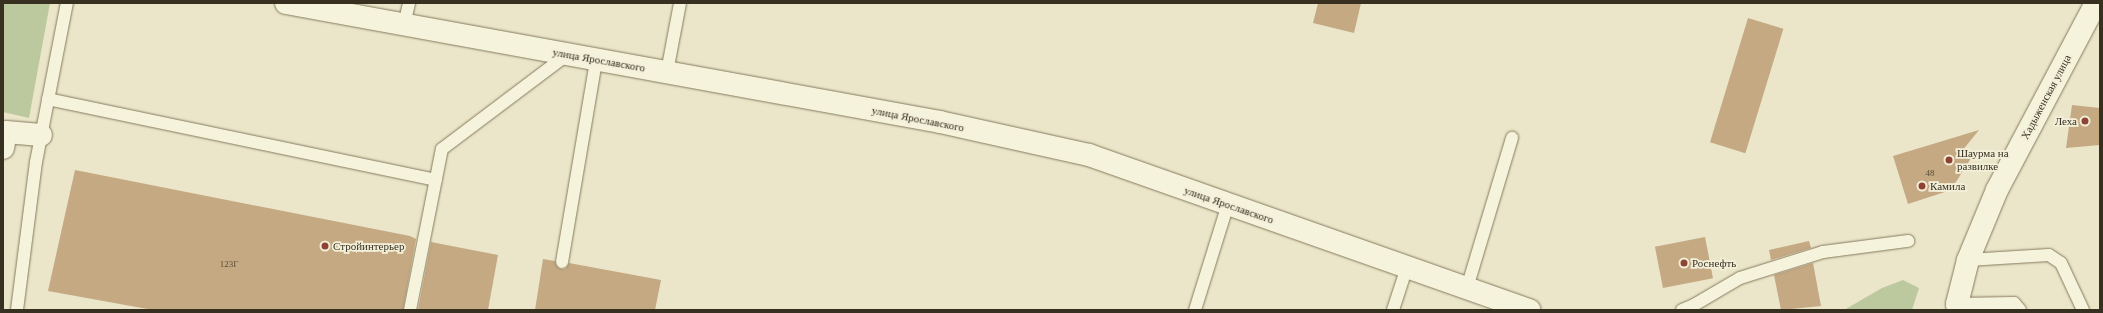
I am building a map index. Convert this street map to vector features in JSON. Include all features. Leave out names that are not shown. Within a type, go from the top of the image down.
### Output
[{"type":"street","name":"улица Ярославского","points":[[286,3],[940,122],[1089,155],[1529,310]]},
{"type":"street","name":"Хадыженская улица","points":[[1954,308],[1968,260],[1997,190],[2096,3]]},
{"type":"street","points":[[3,148],[6,132],[41,135]]},
{"type":"lane","points":[[17,310],[41,135],[67,3]]},
{"type":"lane","points":[[404,25],[409,3]]},
{"type":"lane","points":[[667,72],[680,3]]},
{"type":"lane","points":[[410,310],[442,149],[568,54]]},
{"type":"lane","points":[[562,262],[596,60]]},
{"type":"lane","points":[[48,99],[436,180]]},
{"type":"lane","points":[[1467,288],[1512,138]]},
{"type":"lane","points":[[1195,310],[1228,204]]},
{"type":"lane","points":[[1682,310],[1694,305],[1740,278],[1816,255],[1908,241]]},
{"type":"lane","points":[[1968,260],[2049,255],[2061,263],[2083,310]]},
{"type":"lane","points":[[1393,310],[1407,267]]},
{"type":"lane","points":[[1954,308],[2014,303],[2020,310]]},
{"type":"green space","points":[[3,3],[50,3],[29,118],[3,112]]},
{"type":"green space","points":[[1903,280],[1919,288],[1912,310],[1844,310],[1882,288]]},
{"type":"building","points":[[1318,3],[1361,3],[1354,33],[1313,23]]},
{"type":"building","points":[[1748,18],[1783,29],[1745,153],[1710,142]]},
{"type":"building","name":"Леха","points":[[2072,105],[2100,108],[2100,145],[2066,148]]},
{"type":"building","points":[[1979,130],[1962,151],[1973,155],[1951,190],[1908,204],[1893,156]]},
{"type":"building","points":[[75,170],[410,236],[416,239],[403,310],[153,310],[48,291]]},
{"type":"building","name":"Роснефть","points":[[1705,237],[1713,278],[1663,288],[1655,247]]},
{"type":"building","points":[[1809,241],[1811,248],[1771,260],[1769,250]]},
{"type":"building","points":[[431,242],[498,255],[488,310],[418,310]]},
{"type":"building","points":[[543,259],[555,261],[560,269],[565,269],[569,263],[661,280],[655,310],[535,310]]},
{"type":"building","points":[[1813,263],[1821,306],[1781,310],[1774,275]]},
{"type":"place","name":"Леха","points":[[2085,121]]},
{"type":"place","name":"Шаурма на развилке","points":[[1949,160]]},
{"type":"place","name":"Камила","points":[[1922,186]]},
{"type":"place","name":"Стройинтерьер","points":[[325,246]]},
{"type":"place","name":"Роснефть","points":[[1684,263]]}]
